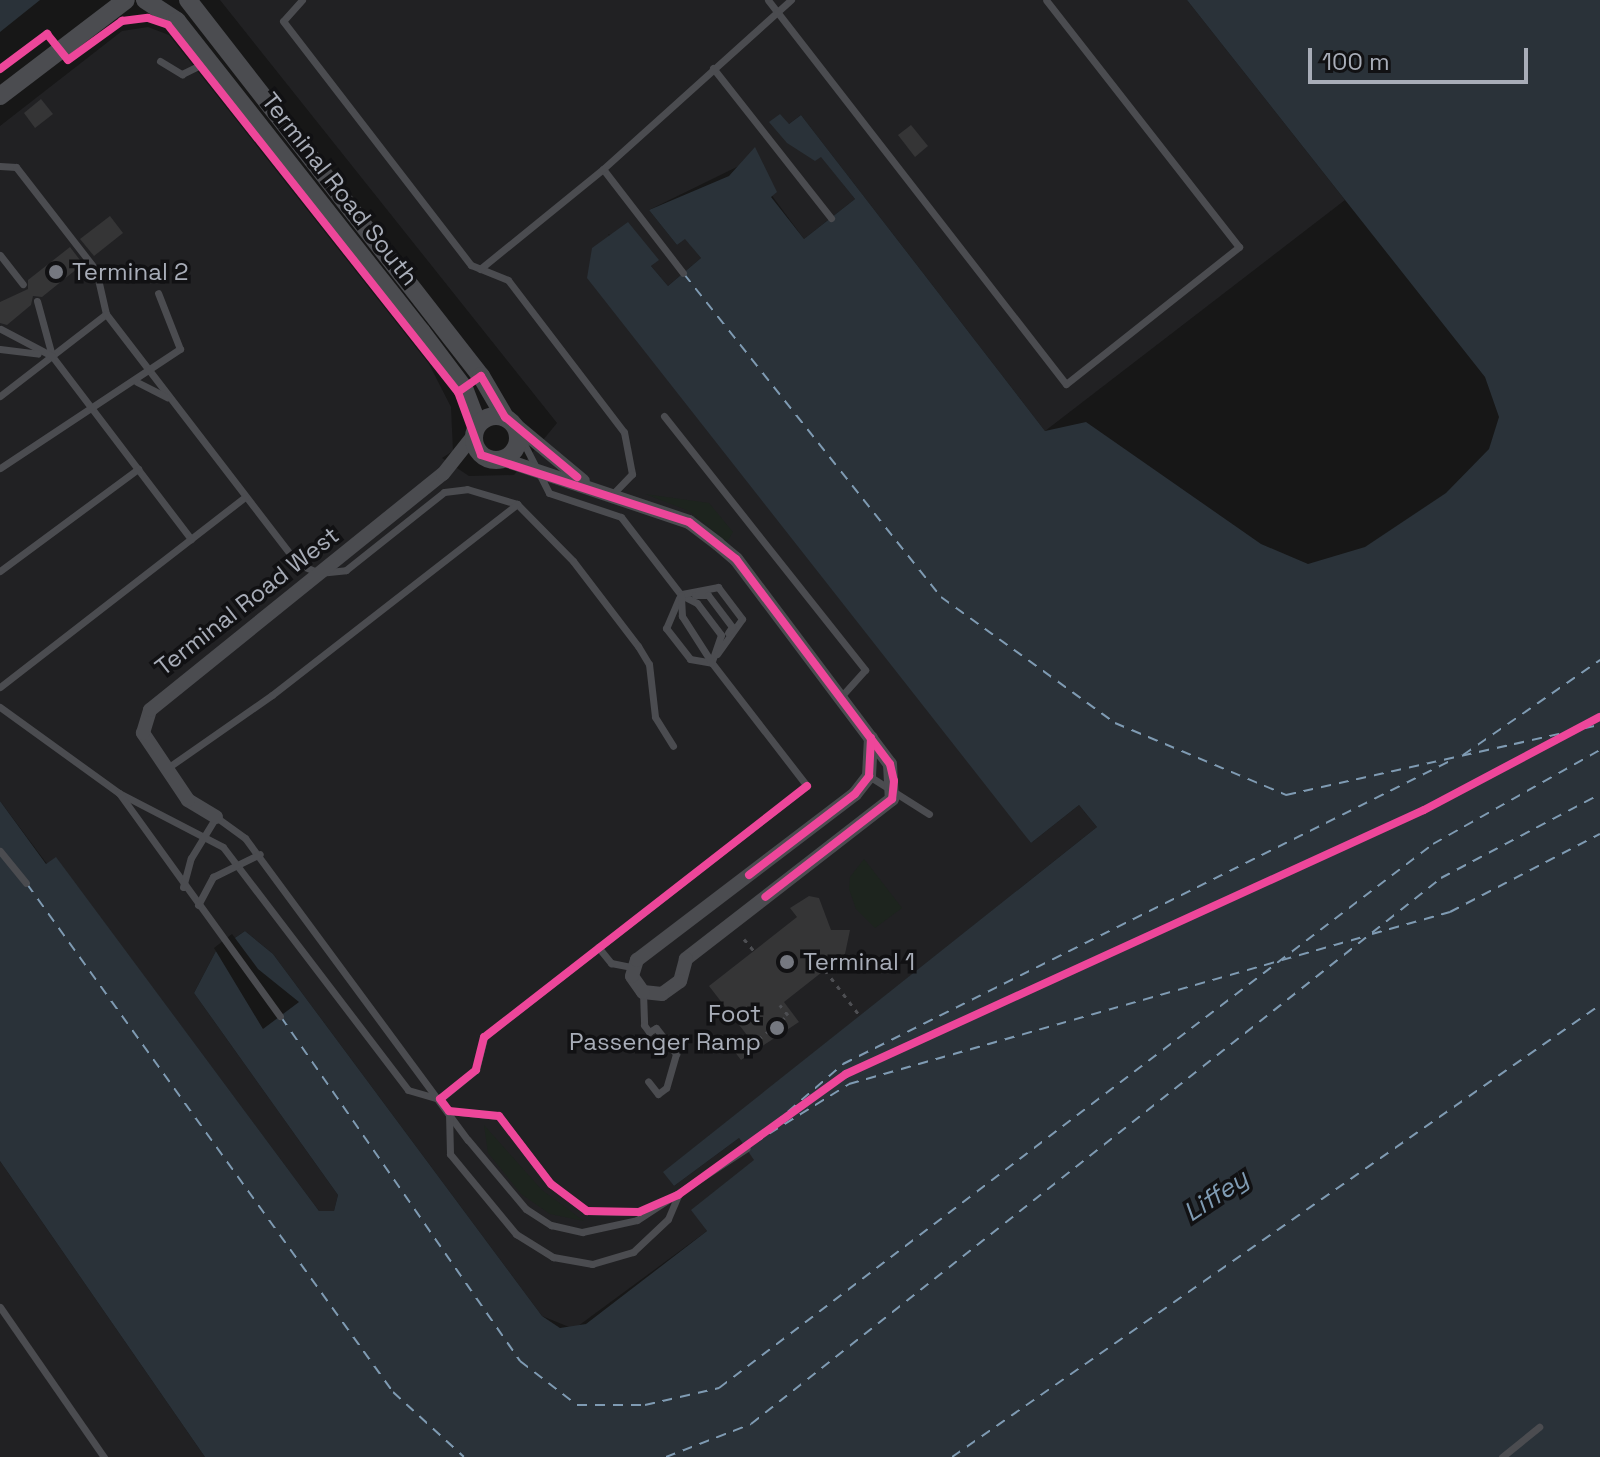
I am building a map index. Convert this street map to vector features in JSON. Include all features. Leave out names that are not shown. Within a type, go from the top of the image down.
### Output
[{"type":"street","points":[[3,97],[126,0]]},
{"type":"street","name":"Terminal Road South","points":[[145,0],[170,14],[421,331],[464,388],[476,430]]},
{"type":"street","name":"Terminal Road South","points":[[188,0],[481,376],[512,424],[596,491]]},
{"type":"street","points":[[490,416],[512,424],[517,446],[502,459],[481,455],[476,430],[490,416]]},
{"type":"street","name":"Terminal Road West","points":[[216,817],[188,800],[143,733],[144,719],[168,690],[443,474],[476,430]]},
{"type":"street","name":"Terminal Road South","points":[[502,459],[689,522],[736,559],[890,764],[892,793]]},
{"type":"street","points":[[871,738],[869,776],[855,794],[631,967],[643,992],[662,994],[680,981],[686,959],[892,793]]},
{"type":"street","points":[[761,865],[778,887]]},
{"type":"lane","points":[[302,0],[283,21],[480,269],[508,280],[624,432],[632,474],[612,495]]},
{"type":"lane","points":[[768,0],[1066,384],[1239,247],[1046,0]]},
{"type":"lane","points":[[480,269],[603,169],[713,68],[780,15],[791,0]]},
{"type":"lane","points":[[160,61],[182,74],[209,61]]},
{"type":"lane","points":[[713,68],[831,218]]},
{"type":"lane","points":[[0,166],[16,167],[96,270],[106,314],[298,564],[319,573],[346,570],[444,492],[467,489],[517,504],[548,536],[649,664],[655,717],[673,746]]},
{"type":"lane","points":[[603,169],[683,273]]},
{"type":"lane","points":[[0,255],[23,284]]},
{"type":"lane","points":[[0,468],[91,405],[137,382],[180,349],[158,293]]},
{"type":"lane","points":[[37,301],[52,356],[191,539]]},
{"type":"lane","points":[[0,396],[106,314]]},
{"type":"lane","points":[[1,329],[52,356]]},
{"type":"lane","points":[[0,349],[52,356]]},
{"type":"lane","points":[[137,382],[169,398]]},
{"type":"lane","points":[[664,416],[865,670],[841,697]]},
{"type":"lane","points":[[512,424],[549,493],[621,517],[681,595],[697,603],[721,635],[712,663]]},
{"type":"lane","points":[[0,571],[138,469]]},
{"type":"lane","points":[[0,687],[245,497]]},
{"type":"lane","points":[[166,769],[272,695],[517,504]]},
{"type":"lane","points":[[681,595],[718,587],[742,619],[712,663]]},
{"type":"lane","points":[[681,595],[708,595],[732,627],[712,663]]},
{"type":"lane","points":[[440,1099],[476,1070],[484,1037],[807,786],[712,663],[706,647],[682,616],[681,595]]},
{"type":"lane","points":[[681,595],[666,628],[690,659],[712,663]]},
{"type":"lane","points":[[0,707],[119,793],[204,835],[239,864],[408,1090],[440,1099]]},
{"type":"lane","points":[[869,776],[929,814]]},
{"type":"lane","points":[[119,793],[183,887],[280,1016]]},
{"type":"lane","points":[[183,887],[204,835],[216,817],[260,854],[468,1140],[526,1209],[551,1225],[582,1232],[637,1220],[747,1148],[678,1195],[639,1212],[587,1211],[551,1184],[499,1116],[449,1111]]},
{"type":"lane","points":[[0,851],[26,883]]},
{"type":"lane","points":[[198,905],[213,877],[260,854]]},
{"type":"lane","points":[[598,947],[611,963],[631,967]]},
{"type":"lane","points":[[643,992],[644,1025],[649,1032],[656,1028],[676,1054],[666,1088],[658,1094],[648,1081]]},
{"type":"lane","points":[[449,1111],[450,1154],[516,1234],[553,1257],[592,1264],[633,1252],[668,1219],[678,1195]]},
{"type":"lane","points":[[0,1307],[104,1457]]},
{"type":"lane","points":[[1502,1457],[1539,1427]]},
{"type":"path","points":[[744,939],[754,951]]},
{"type":"path","points":[[825,970],[860,1016]]},
{"type":"path","points":[[743,1052],[788,1015],[780,1005]]},
{"type":"shaded area","points":[[220,0],[1187,0],[1345,200],[1045,431],[801,115],[789,124],[770,122],[821,156],[855,199],[804,239],[747,162],[649,210],[677,245],[685,238],[701,258],[668,286],[651,266],[658,260],[608,234],[1031,843],[1079,805],[1097,827],[664,1172],[674,1186],[739,1138],[755,1160],[692,1210],[707,1231],[574,1329],[542,1316],[273,954],[245,931],[216,951],[194,993],[338,1195],[334,1211],[319,1211],[56,858],[47,864],[0,801],[0,126],[122,31],[148,27],[169,35],[429,364],[451,407],[453,451],[442,458],[469,476],[514,475],[557,423]]},
{"type":"shaded area","points":[[645,494],[709,503],[733,532],[727,542],[689,511]]},
{"type":"shaded area","points":[[864,859],[902,908],[875,928],[856,909],[849,889],[850,877]]},
{"type":"shaded area","points":[[484,1125],[542,1190],[584,1221],[550,1214],[521,1194],[488,1153]]},
{"type":"shaded area","points":[[0,1161],[205,1457],[0,1457]]},
{"type":"water","points":[[0,0],[40,0],[0,32]]},
{"type":"water","name":"Liffey","points":[[1187,0],[1600,0],[1600,1457],[205,1457],[0,1161],[0,801],[46,864],[56,857],[319,1211],[334,1211],[338,1195],[194,993],[216,951],[245,931],[273,954],[542,1316],[560,1328],[586,1324],[707,1231],[691,1210],[754,1160],[739,1138],[674,1186],[663,1172],[1097,827],[1079,805],[1031,843],[587,278],[592,248],[628,222],[659,260],[651,266],[668,286],[701,258],[685,239],[677,245],[649,210],[729,176],[755,147],[777,192],[771,197],[804,239],[855,199],[821,157],[815,161],[787,143],[769,122],[780,114],[789,124],[801,115],[1045,431],[1086,422],[1261,544],[1308,564],[1365,547],[1446,493],[1489,449],[1499,417],[1485,377]]},
{"type":"pier","points":[[232,934],[258,969],[299,1002],[263,1029],[214,948]]},
{"type":"building","points":[[41,99],[53,114],[35,128],[24,113]]},
{"type":"building","points":[[911,125],[928,146],[915,157],[898,135]]},
{"type":"building","points":[[110,216],[123,233],[94,256],[80,239]]},
{"type":"building","points":[[70,247],[83,264],[42,297],[33,296],[31,305],[7,325],[0,323],[0,302],[28,289],[28,280]]},
{"type":"building","name":"Terminal 1","points":[[809,896],[819,898],[831,930],[850,930],[845,954],[784,1002],[799,1022],[741,1060],[734,1051],[750,1039],[709,986],[797,917],[790,908]]},
{"type":"ferry route","points":[[684,274],[941,597],[1115,723],[1286,795],[1600,725]]},
{"type":"ferry route","points":[[1463,755],[1600,660]]},
{"type":"ferry route","points":[[1576,730],[1600,717]]},
{"type":"ferry route","points":[[759,1139],[846,1074],[1424,810],[1567,734]]},
{"type":"ferry route","points":[[281,1017],[520,1361],[577,1405],[645,1405],[719,1388],[1433,844],[1600,750]]},
{"type":"ferry route","points":[[747,1147],[843,1064],[1454,759]]},
{"type":"ferry route","points":[[666,1457],[751,1424],[1441,878],[1600,794]]},
{"type":"ferry route","points":[[1372,934],[1450,912],[1600,834]]},
{"type":"ferry route","points":[[27,884],[393,1392],[464,1457]]},
{"type":"ferry route","points":[[754,1143],[849,1084],[1366,936]]},
{"type":"ferry route","points":[[952,1457],[1600,1005]]},
{"type":"cycle path","points":[[0,69],[47,34],[68,60],[122,21],[148,18],[168,25],[458,392],[481,455],[689,522],[736,559],[890,764],[894,781],[892,799],[765,897]]},
{"type":"cycle path","points":[[458,392],[481,376],[505,417],[577,477]]},
{"type":"cycle path","points":[[807,786],[484,1037],[476,1070],[440,1099],[449,1111],[499,1116],[551,1184],[587,1211],[639,1212],[678,1195],[846,1074],[1424,810],[1600,717]]},
{"type":"cycle path","points":[[749,875],[855,794],[869,776],[871,738]]},
{"type":"place","name":"Terminal 2","points":[[56,272]]},
{"type":"place","name":"Terminal 1","points":[[787,962]]},
{"type":"place","name":"Foot Passenger Ramp","points":[[777,1028]]}]
